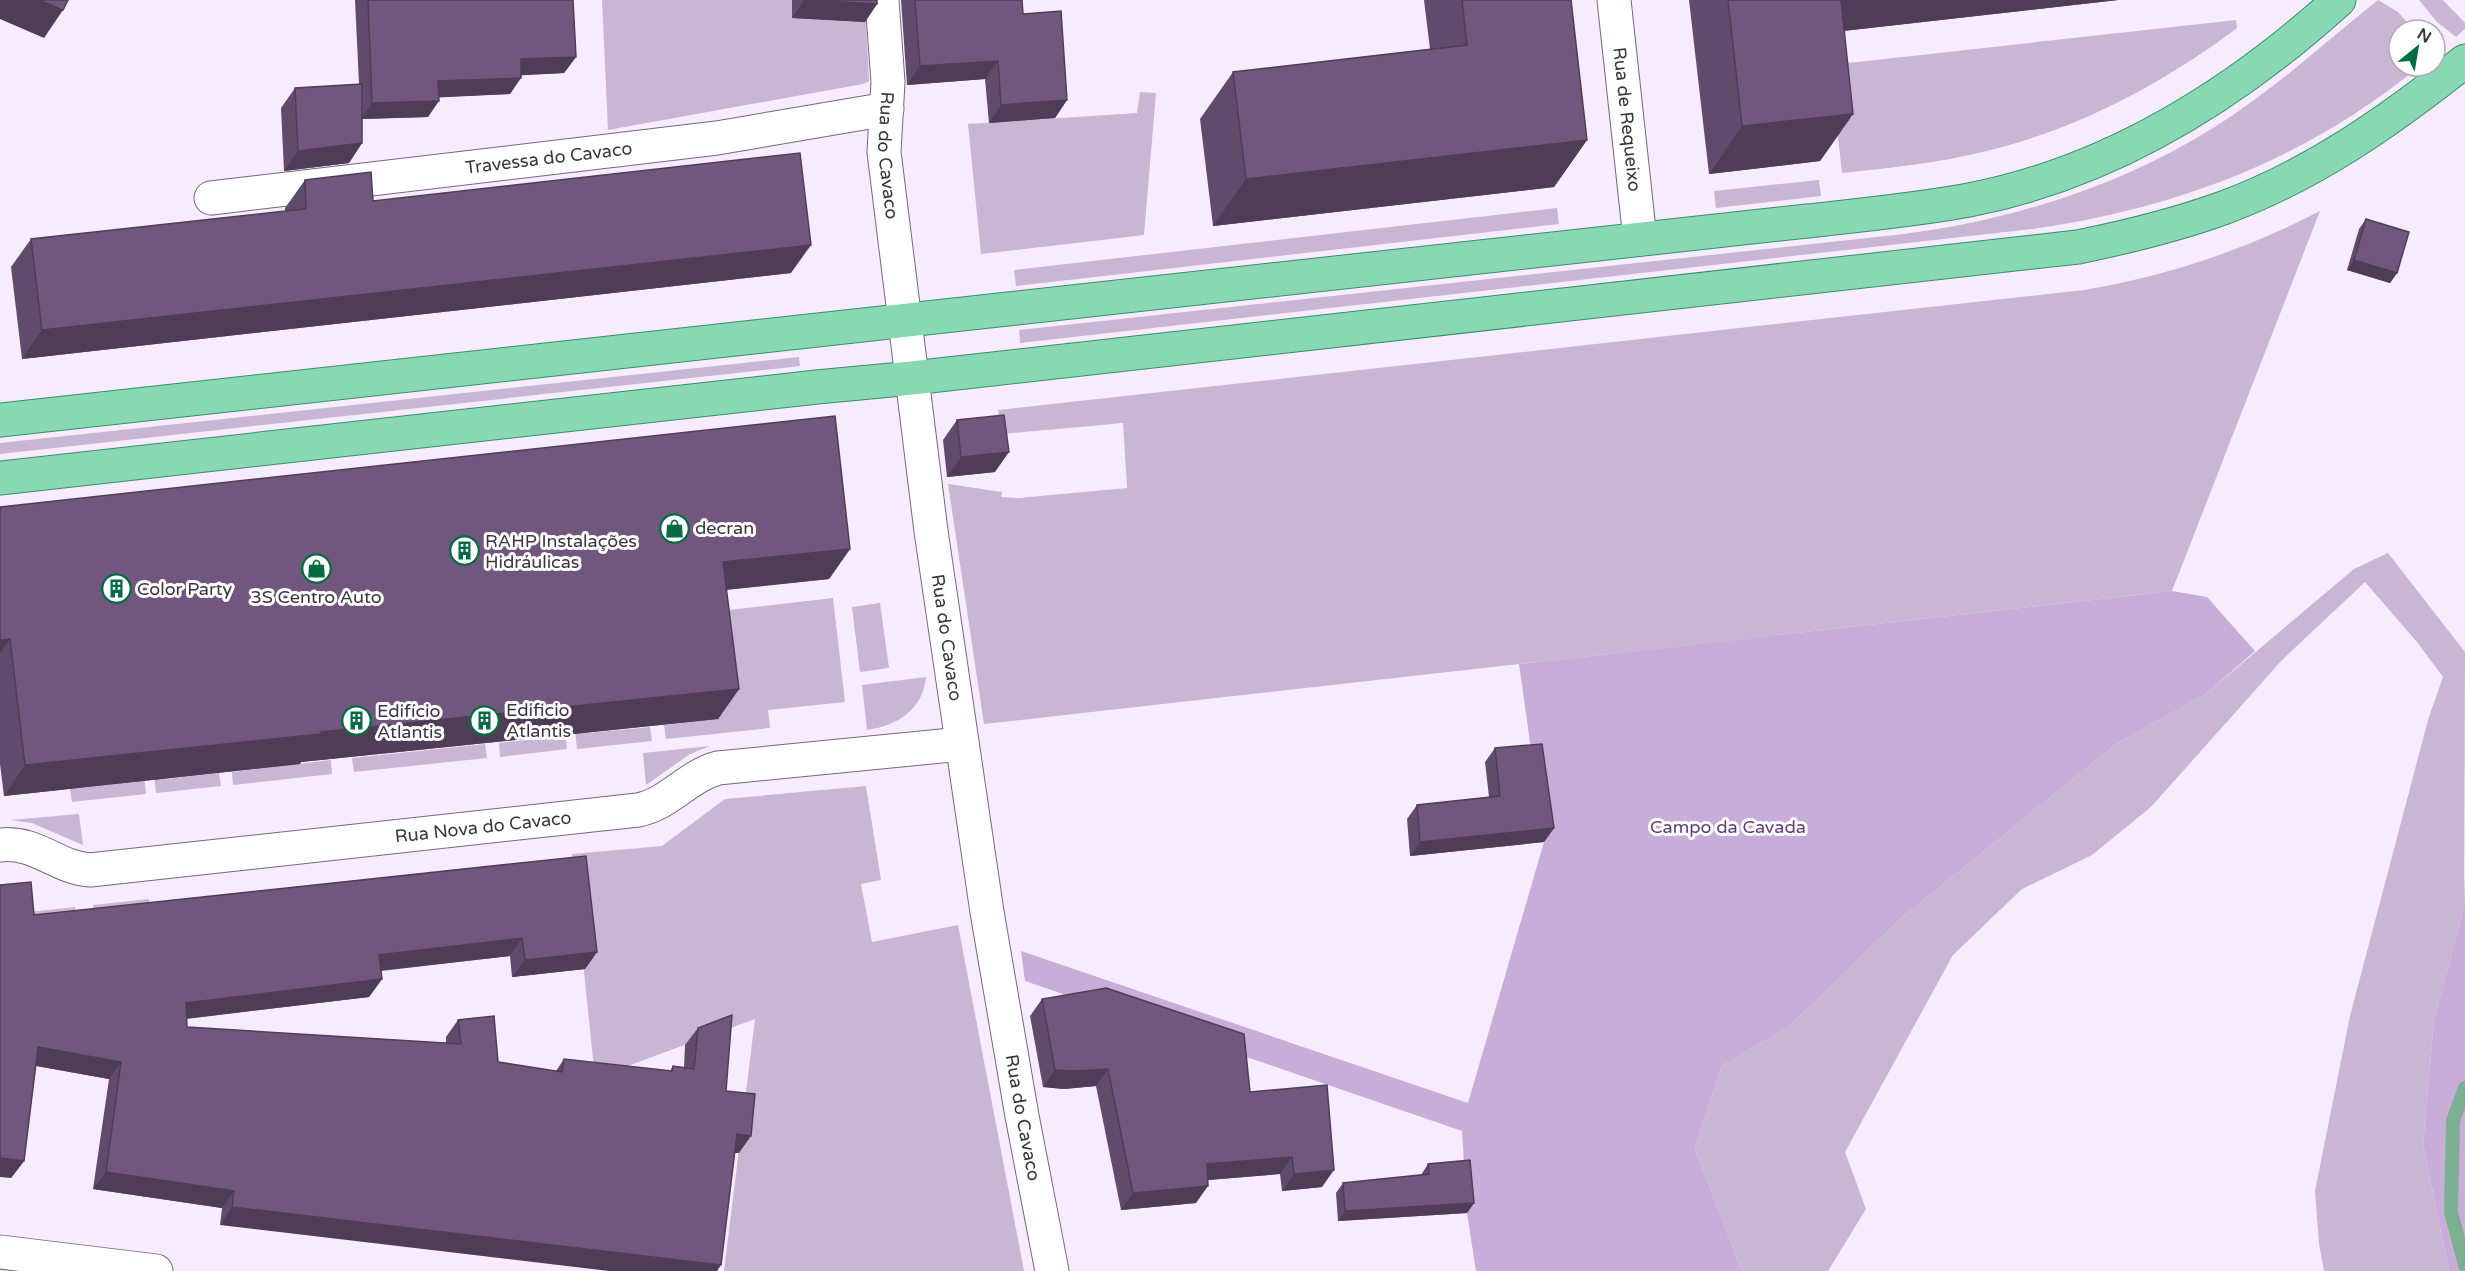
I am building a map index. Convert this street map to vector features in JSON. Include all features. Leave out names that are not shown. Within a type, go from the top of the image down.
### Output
[{"type":"main road","points":[[0,420],[1907,209],[1970,200],[2069,172],[2165,128],[2230,88],[2339,0]]},
{"type":"main road","points":[[0,478],[2032,253],[2101,242],[2182,222],[2262,192],[2334,155],[2373,130],[2407,107],[2465,61]]},
{"type":"street","name":"Rua do Cavaco","points":[[882,0],[888,82],[884,152],[931,531],[990,934],[1052,1271]]},
{"type":"street","name":"Rua de Requeixo","points":[[1614,0],[1640,238]]},
{"type":"street","name":"Travessa do Cavaco","points":[[211,198],[717,138],[886,109]]},
{"type":"street","name":"Rua Nova do Cavaco","points":[[0,845],[12,844],[34,848],[74,867],[90,870],[638,810],[657,805],[697,776],[718,768],[962,744]]},
{"type":"street","points":[[0,1252],[156,1271]]},
{"type":"shaded area","points":[[602,0],[792,0],[792,18],[866,22],[869,81],[863,84],[608,130]]},
{"type":"shaded area","points":[[2378,0],[2398,12],[2403,18],[2387,18],[2387,78],[2404,78],[2331,128],[2238,175],[2189,193],[2086,220],[2032,229],[1020,343],[1019,330],[1904,234],[1989,219],[2072,195],[2152,162],[2227,119],[2304,61]]},
{"type":"shaded area","points":[[2419,0],[2443,0],[2465,23],[2465,29],[2456,37],[2447,30],[2447,18],[2434,18]]},
{"type":"shaded area","points":[[2236,20],[2237,28],[2148,86],[2084,118],[2051,131],[2017,143],[1966,156],[1842,173],[1830,65]]},
{"type":"shaded area","points":[[1140,92],[1156,93],[1144,235],[981,254],[968,124],[1137,113]]},
{"type":"shaded area","points":[[1819,180],[1821,196],[1716,208],[1714,191]]},
{"type":"shaded area","points":[[1557,208],[1559,224],[1016,286],[1014,270]]},
{"type":"shaded area","points":[[2320,211],[2172,591],[984,724],[948,484],[1002,492],[1001,497],[1019,498],[1127,488],[1123,423],[1001,434],[998,410],[2084,290],[2146,277],[2205,260],[2263,238]]},
{"type":"shaded area","points":[[799,357],[800,366],[0,454],[0,443]]},
{"type":"shaded area","points":[[2388,553],[2465,652],[2464,907],[2434,1020],[2423,1144],[2449,1271],[2324,1271],[2319,1244],[2315,1191],[2350,1016],[2428,720],[2443,677],[2417,642],[2365,582],[2282,660],[2151,807],[2092,855],[2022,889],[1953,955],[1845,1152],[1866,1209],[1828,1271],[1742,1271],[1695,1149],[1722,1066],[1791,1025],[1899,920],[2115,745],[2207,693],[2354,569]]},
{"type":"shaded area","points":[[833,598],[845,702],[768,710],[770,728],[666,739],[664,725],[717,719],[704,613]]},
{"type":"shaded area","points":[[880,603],[889,668],[860,672],[852,607]]},
{"type":"shaded area","points":[[926,677],[920,699],[914,707],[888,725],[867,730],[862,685]]},
{"type":"shaded area","points":[[650,727],[652,741],[577,749],[575,730],[588,733]]},
{"type":"shaded area","points":[[565,731],[567,749],[500,757],[499,743],[554,737],[553,732]]},
{"type":"shaded area","points":[[485,744],[487,758],[354,772],[352,758]]},
{"type":"shaded area","points":[[710,746],[690,754],[646,785],[643,753]]},
{"type":"shaded area","points":[[331,760],[332,774],[233,785],[232,772]]},
{"type":"shaded area","points":[[219,773],[221,786],[156,793],[154,775],[166,779]]},
{"type":"shaded area","points":[[144,775],[146,794],[72,802],[70,789],[134,782]]},
{"type":"shaded area","points":[[866,786],[881,880],[861,884],[872,942],[958,925],[1024,1271],[724,1271],[755,1019],[617,1070],[594,1069],[572,854],[662,846],[725,799]]},
{"type":"shaded area","points":[[79,814],[83,845],[32,823],[10,820]]},
{"type":"shaded area","points":[[149,899],[151,919],[95,925],[93,905]]},
{"type":"shaded area","points":[[75,907],[77,927],[20,913]]},
{"type":"green space","name":"Campo da Cavada","points":[[2172,591],[2207,597],[2255,651],[2207,693],[2115,745],[1899,920],[1791,1025],[1722,1066],[1695,1149],[1742,1271],[1476,1271],[1467,1213],[1462,1131],[1025,981],[1021,951],[1468,1103],[1544,842],[1519,664]]},
{"type":"green space","points":[[2465,875],[2465,1271],[2449,1271],[2423,1144],[2434,1020],[2464,907]]},
{"type":"building","points":[[39,0],[68,0],[63,10]]},
{"type":"building","points":[[368,0],[573,0],[576,57],[521,59],[521,78],[438,81],[439,101],[372,103]]},
{"type":"building","points":[[808,0],[877,0],[877,4]]},
{"type":"building","points":[[915,0],[1022,0],[1023,14],[1061,11],[1067,100],[1001,105],[998,61],[920,66]]},
{"type":"building","points":[[1462,0],[1571,0],[1587,140],[1246,179],[1233,72],[1467,45]]},
{"type":"building","points":[[1728,0],[1841,0],[1853,114],[1742,126]]},
{"type":"building","points":[[362,84],[362,143],[298,151],[295,88]]},
{"type":"building","points":[[800,153],[811,245],[42,330],[31,239],[304,209],[306,208],[305,180],[371,172],[373,201]]},
{"type":"building","points":[[2366,219],[2409,232],[2397,273],[2354,260]]},
{"type":"building","points":[[1004,415],[1009,452],[961,457],[957,420]]},
{"type":"building","points":[[835,416],[850,549],[723,562],[739,689],[25,765],[10,639],[0,640],[0,507]]},
{"type":"building","points":[[1542,744],[1554,828],[1420,842],[1417,805],[1500,796],[1495,748]]},
{"type":"building","points":[[586,856],[597,952],[525,960],[522,938],[379,955],[382,979],[186,1003],[187,1027],[461,1044],[458,1020],[494,1016],[498,1062],[562,1072],[564,1059],[672,1071],[673,1066],[694,1069],[698,1028],[732,1015],[726,1091],[755,1094],[751,1136],[737,1134],[721,1265],[232,1207],[234,1191],[106,1172],[121,1062],[38,1047],[24,1161],[0,1158],[0,885],[31,882],[34,915]]},
{"type":"building","points":[[1106,988],[1244,1034],[1250,1092],[1327,1085],[1334,1170],[1294,1174],[1292,1157],[1207,1164],[1208,1186],[1133,1193],[1108,1069],[1055,1070],[1042,999]]},
{"type":"building","points":[[1470,1160],[1474,1203],[1345,1211],[1343,1183],[1429,1174],[1428,1164]]},
{"type":"waterway","points":[[2465,1088],[2453,1121],[2451,1212],[2465,1265]]},
{"type":"place","name":"decran","points":[[674,528]]},
{"type":"place","name":"RAHP Instalações Hidráulicas","points":[[464,551]]},
{"type":"place","name":"3S Centro Auto","points":[[316,568]]},
{"type":"place","name":"Color Party","points":[[116,589]]},
{"type":"place","name":"Edificio Atlantis","points":[[485,720]]},
{"type":"place","name":"Edifício Atlantis","points":[[356,721]]}]
